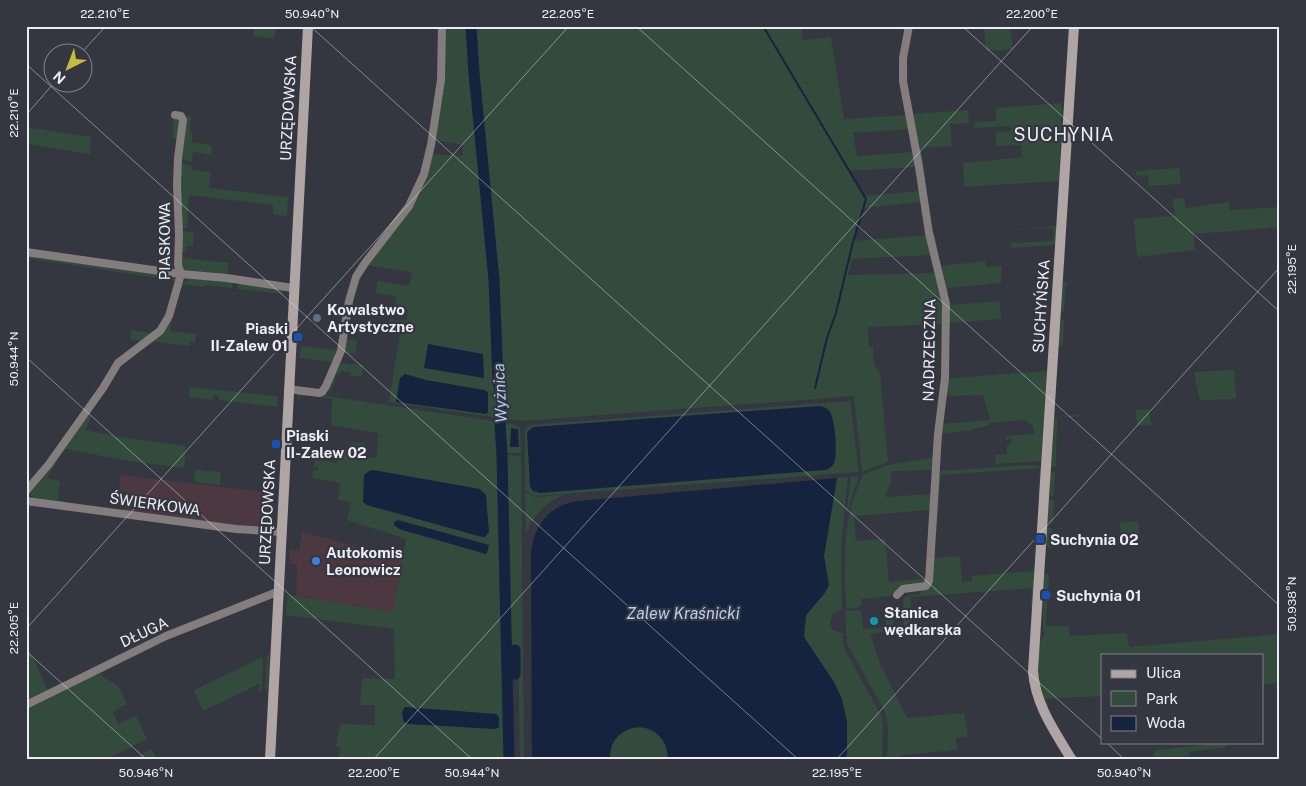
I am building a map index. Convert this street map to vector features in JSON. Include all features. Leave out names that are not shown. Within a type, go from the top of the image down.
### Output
[{"type":"street","name":"URZĘDOWSKA","points":[[270,760],[308,26]]},
{"type":"street","points":[[288,389],[319,393],[325,388],[341,351],[349,301],[356,277],[403,214],[422,181],[439,98],[442,26]]},
{"type":"street","name":"NADRZECZNA","points":[[897,594],[903,588],[926,586],[929,581],[938,434],[945,359],[945,297],[929,233],[903,81],[902,58],[909,26]]},
{"type":"street","name":"SUCHYŃSKA","points":[[1072,760],[1047,717],[1035,688],[1033,671],[1074,26]]},
{"type":"street","name":"PIASKOWA","points":[[26,491],[49,464],[103,388],[118,363],[164,326],[169,316],[180,274],[178,265],[178,116]]},
{"type":"street","points":[[26,252],[293,288]]},
{"type":"street","name":"ŚWIERKOWA","points":[[26,501],[236,529],[281,532]]},
{"type":"street","name":"DŁUGA","points":[[26,705],[166,636],[278,592]]},
{"type":"shaded area","points":[[121,475],[272,493],[270,528],[246,527],[123,511],[126,492],[118,491]]},
{"type":"shaded area","points":[[302,532],[356,547],[403,555],[393,612],[296,597],[297,565],[289,563],[290,549],[299,551]]},
{"type":"green space","points":[[255,26],[276,26],[274,39],[253,36]]},
{"type":"green space","points":[[444,26],[801,26],[803,40],[831,37],[844,119],[906,115],[910,129],[853,133],[857,156],[914,152],[917,167],[850,171],[866,199],[853,241],[927,235],[931,255],[852,259],[848,275],[935,273],[941,292],[943,324],[868,327],[869,347],[873,347],[874,364],[880,373],[888,462],[862,472],[854,396],[522,421],[505,419],[505,407],[501,407],[500,418],[389,402],[400,334],[387,332],[389,319],[407,321],[408,310],[395,308],[396,296],[376,293],[377,281],[409,286],[412,272],[366,265],[420,194],[432,154],[462,156],[463,145],[434,140]]},
{"type":"green space","points":[[984,26],[1010,26],[1013,49],[986,51]]},
{"type":"green space","points":[[1062,103],[1059,181],[964,187],[963,163],[1022,157],[1021,145],[996,146],[996,132],[1011,131],[1011,126],[975,128],[975,122],[996,121],[996,108]]},
{"type":"green space","points":[[968,110],[969,123],[950,124],[952,146],[921,148],[927,186],[913,114]]},
{"type":"green space","points":[[191,115],[190,133],[192,133],[192,142],[212,147],[211,155],[193,152],[192,162],[181,159],[185,118]]},
{"type":"green space","points":[[173,118],[179,119],[178,138],[173,139]]},
{"type":"green space","points":[[26,127],[91,137],[90,154],[26,144]]},
{"type":"green space","points":[[182,164],[192,165],[192,170],[211,172],[209,188],[288,197],[287,216],[273,214],[273,205],[189,195],[187,228],[182,228],[180,194]]},
{"type":"green space","points":[[1179,168],[1181,184],[1149,186],[1148,175],[1136,176],[1136,171]]},
{"type":"green space","points":[[919,191],[921,202],[864,208],[867,199],[865,196]]},
{"type":"green space","points":[[1184,198],[1186,208],[1229,202],[1230,210],[1280,207],[1280,227],[1193,234],[1195,250],[1137,257],[1134,219],[1175,216],[1172,199]]},
{"type":"green space","points":[[1057,226],[1055,245],[1011,248],[1011,243],[1052,241],[1054,231],[1051,228],[1010,230]]},
{"type":"green space","points":[[182,232],[194,233],[193,246],[186,246],[185,252],[182,252]]},
{"type":"green space","points":[[932,235],[935,235],[940,260]]},
{"type":"green space","points":[[26,254],[174,276],[177,281],[26,258]]},
{"type":"green space","points":[[181,259],[229,263],[227,276],[186,272],[182,269]]},
{"type":"green space","points":[[985,261],[986,267],[1002,266],[1001,283],[948,288],[948,301],[941,270],[943,270],[942,266]]},
{"type":"green space","points":[[191,278],[233,282],[232,288],[183,285],[174,307],[170,331],[196,334],[195,343],[190,342],[190,346],[148,341],[159,334],[182,283]]},
{"type":"green space","points":[[1063,282],[1068,282],[1066,284],[1064,312],[1060,312]]},
{"type":"green space","points":[[238,283],[283,290],[283,294],[237,289]]},
{"type":"green space","points":[[1000,301],[1001,319],[949,323],[950,305]]},
{"type":"green space","points":[[1061,320],[1064,320],[1063,346],[1058,347]]},
{"type":"green space","points":[[131,330],[154,333],[141,341],[130,339]]},
{"type":"green space","points":[[347,339],[357,341],[355,354],[345,353]]},
{"type":"green space","points":[[301,346],[338,350],[333,362],[299,358]]},
{"type":"green space","points":[[338,363],[363,365],[362,377],[351,376],[351,372],[341,371],[340,375],[336,374],[330,391],[328,390]]},
{"type":"green space","points":[[1234,370],[1236,399],[1202,400],[1199,397],[1194,372]]},
{"type":"green space","points":[[1048,372],[1041,461],[996,464],[995,455],[1007,454],[1007,445],[1011,444],[1011,439],[1006,439],[1006,436],[1034,434],[1034,427],[1024,420],[988,423],[988,426],[972,430],[941,434],[942,424],[990,420],[983,395],[946,396],[947,380]]},
{"type":"green space","points":[[190,387],[276,396],[278,398],[277,407],[219,400],[219,396],[213,395],[213,400],[189,397]]},
{"type":"green space","points":[[299,394],[319,395],[500,422],[507,760],[339,760],[340,747],[336,746],[340,724],[375,725],[375,705],[360,705],[362,678],[395,679],[394,629],[286,615],[287,595],[393,612],[406,539],[347,520],[351,502],[338,500],[340,483],[312,478],[313,470],[318,471],[318,468],[314,467],[315,456],[320,456],[320,460],[337,463],[339,450],[350,451],[351,442],[365,443],[365,457],[377,458],[378,433],[331,425],[332,399],[317,396],[299,396],[299,400],[297,400]]},
{"type":"green space","points":[[850,401],[859,472],[534,496],[525,490],[525,430],[530,425]]},
{"type":"green space","points":[[1149,409],[1151,425],[1137,426],[1136,410]]},
{"type":"green space","points":[[1080,414],[1081,416],[1057,418],[1056,467],[1051,467],[1054,418]]},
{"type":"green space","points":[[92,415],[85,430],[186,446],[184,468],[123,460],[65,449],[57,459],[86,416]]},
{"type":"green space","points":[[505,423],[516,425],[520,428],[521,452],[503,453],[506,449]]},
{"type":"green space","points":[[504,455],[521,456],[524,760],[520,760],[518,647],[509,646]]},
{"type":"green space","points":[[935,457],[932,470],[891,471],[891,482],[885,497],[931,494],[930,510],[854,516],[856,541],[885,539],[889,582],[927,578],[923,584],[901,587],[890,596],[861,599],[861,605],[858,608],[846,609],[846,536],[851,508],[862,476],[888,465]]},
{"type":"green space","points":[[56,463],[46,478],[60,481],[58,500],[77,504],[34,499],[29,493],[53,464]]},
{"type":"green space","points":[[1031,465],[1042,467],[1040,498],[1038,498],[1040,468],[941,475],[937,530],[942,531],[935,531],[939,471]]},
{"type":"green space","points":[[195,470],[221,472],[220,485],[194,482]]},
{"type":"green space","points":[[1055,472],[1054,496],[1050,496],[1050,473]]},
{"type":"green space","points":[[859,476],[846,516],[851,477]]},
{"type":"green space","points":[[848,477],[841,545],[842,610],[834,613],[830,623],[832,629],[842,633],[844,648],[882,717],[882,758],[879,760],[846,760],[847,723],[842,699],[804,637],[806,615],[829,586],[824,556],[837,478]]},
{"type":"green space","points":[[525,493],[535,497],[564,495],[540,510],[526,534]]},
{"type":"green space","points":[[1049,500],[1054,500],[1053,523],[1047,521]]},
{"type":"green space","points":[[1138,521],[1140,543],[1122,545],[1120,523]]},
{"type":"green space","points":[[1047,528],[1052,528],[1051,547],[1064,546],[1048,548],[1046,543]]},
{"type":"green space","points":[[935,535],[935,558],[960,556],[962,582],[972,581],[972,576],[1035,571],[1033,607],[1029,607],[1031,606],[1032,588],[911,597],[911,630],[870,634],[881,666],[907,718],[964,713],[968,736],[956,738],[957,750],[901,755],[900,760],[887,760],[888,727],[886,714],[847,644],[845,611],[859,610],[862,613],[863,629],[886,628],[886,615],[893,618],[894,627],[904,626],[903,599],[906,596],[921,594],[921,590],[926,589]]},
{"type":"green space","points":[[1045,574],[1049,574],[1046,626],[1068,626],[1070,636],[1127,633],[1129,647],[1280,634],[1280,683],[1264,684],[1264,654],[1101,654],[1101,696],[1046,699],[1048,705],[1046,706],[1038,685],[1038,658],[1041,639],[1045,633],[1043,632],[1043,578]]},
{"type":"green space","points":[[26,643],[48,691],[26,702]]},
{"type":"green space","points":[[269,655],[268,688],[265,690],[267,656]]},
{"type":"green space","points":[[263,657],[262,691],[259,693],[259,684],[203,711],[194,690]]},
{"type":"green space","points":[[100,672],[103,677],[118,686],[127,704],[113,712],[118,724],[136,716],[147,739],[105,760],[26,760],[26,708]]},
{"type":"green space","points":[[640,727],[652,731],[661,738],[668,753],[668,760],[610,760],[614,741],[622,733]]},
{"type":"green space","points":[[1226,744],[1226,747],[1189,752],[1190,756],[1166,757],[1167,760],[1154,760],[1154,750]]},
{"type":"green space","points":[[152,749],[156,759],[154,760],[130,760]]},
{"type":"water","points":[[428,344],[483,354],[484,378],[424,368]]},
{"type":"water","points":[[405,374],[426,380],[484,390],[488,392],[488,412],[486,414],[396,402],[400,378]]},
{"type":"water","points":[[820,406],[826,408],[832,416],[835,437],[836,452],[834,463],[825,470],[540,493],[533,491],[530,487],[527,432],[533,427]]},
{"type":"water","points":[[511,428],[518,429],[519,447],[510,447]]},
{"type":"water","points":[[373,470],[480,489],[486,495],[489,532],[485,537],[482,537],[367,505],[363,502],[364,475]]},
{"type":"water","name":"Zalew Kraśnicki","points":[[837,478],[824,556],[829,585],[824,594],[806,615],[804,637],[834,682],[842,699],[847,723],[846,760],[668,760],[665,745],[659,735],[649,729],[638,727],[627,730],[618,736],[612,746],[610,760],[532,760],[531,555],[532,545],[539,526],[551,512],[568,503],[578,501]]},
{"type":"water","points":[[398,520],[489,545],[487,553],[399,529],[394,525],[394,522]]},
{"type":"water","points":[[405,707],[496,714],[499,717],[499,727],[496,729],[408,724],[404,722],[402,716]]},
{"type":"waterway","name":"Wyżnica","points":[[471,26],[494,280],[498,380],[502,404],[500,422],[509,760]]},
{"type":"waterway","points":[[763,26],[866,199],[815,388]]},
{"type":"waterway","name":"Wyżnica","points":[[515,650],[515,674]]},
{"type":"place","name":"Kowalstwo Artystyczne","points":[[317,318]]},
{"type":"place","name":"Piaski II-Zalew 01","points":[[298,337]]},
{"type":"place","name":"Piaski II-Zalew 02","points":[[276,444]]},
{"type":"place","name":"Suchynia 02","points":[[1040,539]]},
{"type":"place","name":"Autokomis Leonowicz","points":[[316,561]]},
{"type":"place","name":"Suchynia 01","points":[[1046,595]]},
{"type":"place","name":"Stanica wędkarska","points":[[874,621]]},
{"type":"district","name":"SUCHYNIA","points":[[1064,134]]}]
